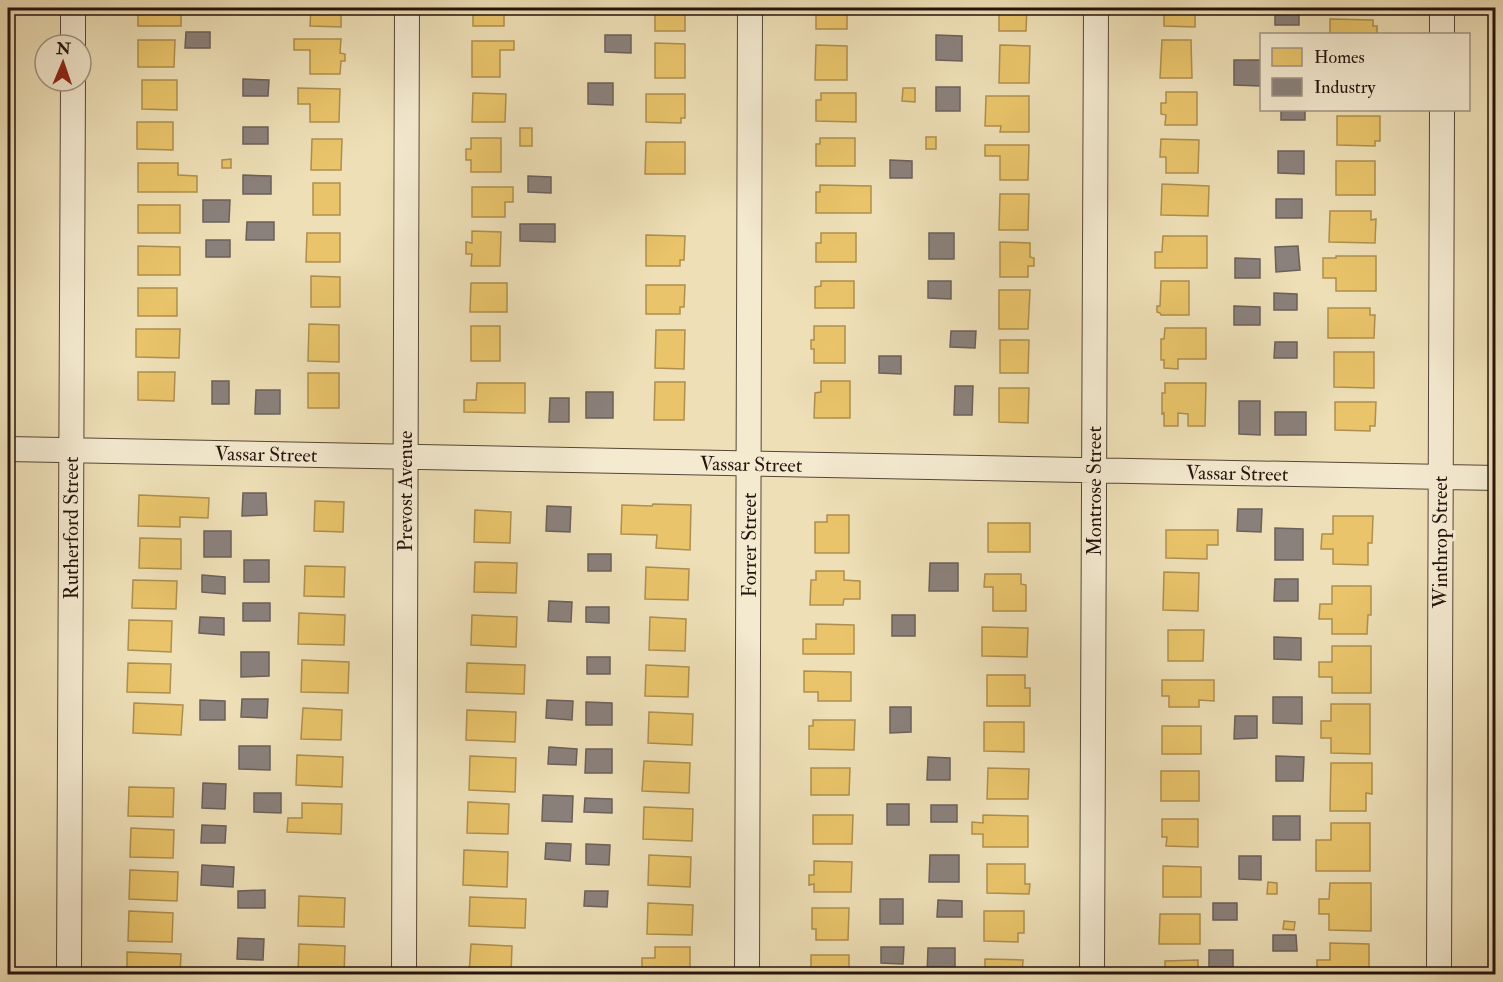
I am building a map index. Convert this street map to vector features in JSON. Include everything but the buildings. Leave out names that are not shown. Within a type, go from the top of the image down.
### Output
[{"type":"street","points":[[73,8],[73,33]]},
{"type":"street","name":"Prevost Avenue","points":[[404,975],[407,8]]},
{"type":"street","name":"Forrer Street","points":[[747,975],[750,8]]},
{"type":"street","name":"Montrose Street","points":[[1092,975],[1096,8]]},
{"type":"street","points":[[1442,8],[1442,33]]},
{"type":"street","name":"Rutherford Street","points":[[69,975],[73,93]]},
{"type":"street","name":"Winthrop Street","points":[[1439,975],[1442,111]]},
{"type":"street","name":"Vassar Street","points":[[8,449],[1496,478]]}]
